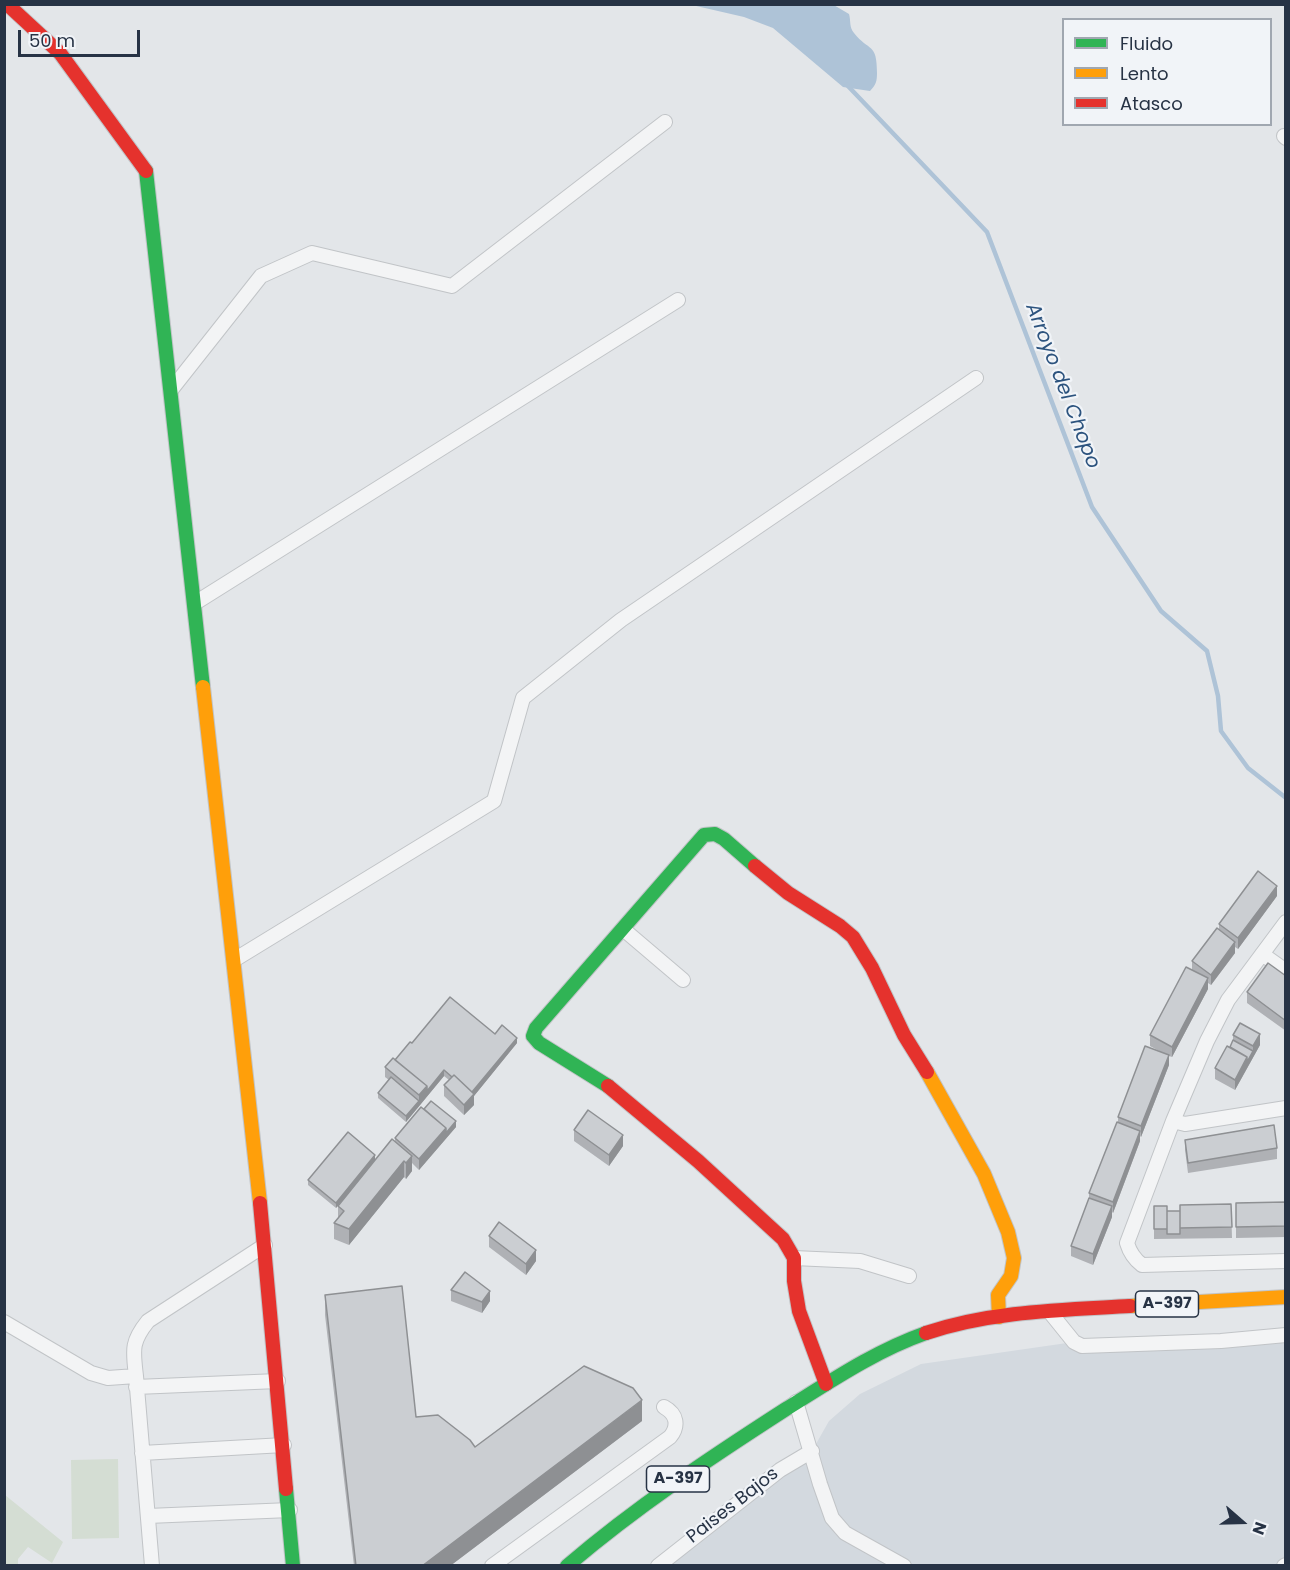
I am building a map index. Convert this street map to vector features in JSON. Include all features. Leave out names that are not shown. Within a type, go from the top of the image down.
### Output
[{"type":"street","points":[[7,4],[60,53],[146,172],[265,1245],[290,1510],[293,1566]]},
{"type":"street","points":[[171,390],[261,276],[312,253],[452,286],[665,122]]},
{"type":"street","points":[[195,603],[678,300]]},
{"type":"street","points":[[234,960],[494,801],[523,698],[621,620],[976,378]]},
{"type":"street","points":[[826,1384],[799,1311],[794,1281],[794,1258],[783,1239],[698,1161],[660,1132],[603,1082],[539,1043],[533,1036],[536,1028],[704,835],[715,834],[724,839],[789,893],[851,934],[870,961],[888,1003],[915,1055],[927,1072],[984,1174],[1008,1232],[1014,1258],[1011,1276],[998,1295],[999,1317]]},
{"type":"street","points":[[1286,922],[1228,1000],[1173,1120],[1128,1243],[1135,1260],[1142,1265],[1286,1261]]},
{"type":"street","points":[[623,929],[683,980]]},
{"type":"street","points":[[1262,954],[1286,971]]},
{"type":"street","points":[[1173,1120],[1185,1124],[1286,1108]]},
{"type":"street","points":[[152,1566],[133,1352],[136,1337],[148,1321],[265,1245]]},
{"type":"street","points":[[794,1258],[860,1261],[909,1276]]},
{"type":"street","name":"A-397","points":[[567,1566],[598,1539],[722,1449],[826,1384],[907,1340],[935,1331],[999,1317],[1049,1311],[1286,1297]]},
{"type":"street","points":[[1049,1311],[1074,1342],[1082,1346],[1221,1341],[1286,1335]]},
{"type":"street","points":[[4,1322],[91,1373],[108,1378],[136,1381],[278,1381]]},
{"type":"street","points":[[796,1402],[832,1518],[845,1533],[904,1566]]},
{"type":"street","points":[[492,1566],[670,1437],[676,1429],[675,1418],[664,1407]]},
{"type":"street","points":[[142,1453],[284,1445]]},
{"type":"street","name":"Paises Bajos","points":[[667,1563],[780,1470],[812,1451]]},
{"type":"street","points":[[148,1516],[290,1510]]},
{"type":"shaded area","points":[[1285,1335],[1285,1565],[658,1566],[812,1451],[829,1421],[860,1394],[921,1364],[1074,1342]]},
{"type":"shaded area","points":[[118,1459],[119,1538],[72,1539],[71,1460]]},
{"type":"shaded area","points":[[5,1495],[63,1542],[52,1563],[28,1547],[18,1559],[18,1565],[5,1565]]},
{"type":"water","points":[[832,4],[849,14],[852,31],[871,48],[876,56],[877,78],[870,91],[843,87],[773,28],[744,17],[692,5]]},
{"type":"building","points":[[1258,871],[1277,886],[1238,938],[1219,924]]},
{"type":"building","points":[[1217,928],[1235,942],[1211,975],[1192,961]]},
{"type":"building","points":[[1268,963],[1286,976],[1286,1021],[1247,992]]},
{"type":"building","points":[[1186,967],[1208,978],[1172,1047],[1150,1035]]},
{"type":"building","points":[[450,997],[495,1034],[502,1025],[517,1038],[472,1092],[454,1075],[452,1077],[444,1070],[427,1091],[427,1086],[395,1060]]},
{"type":"building","points":[[1240,1023],[1260,1034],[1253,1046],[1233,1035]]},
{"type":"building","points":[[1233,1040],[1253,1051],[1247,1062],[1247,1057],[1230,1047]]},
{"type":"building","points":[[1145,1046],[1169,1055],[1141,1126],[1118,1117]]},
{"type":"building","points":[[1227,1046],[1247,1057],[1235,1080],[1215,1068]]},
{"type":"building","points":[[393,1058],[427,1086],[419,1095],[385,1067]]},
{"type":"building","points":[[454,1075],[474,1094],[464,1105],[444,1085]]},
{"type":"building","points":[[391,1077],[419,1101],[406,1116],[378,1093]]},
{"type":"building","points":[[431,1101],[456,1121],[446,1133],[446,1128],[424,1109]]},
{"type":"building","points":[[421,1107],[446,1128],[419,1159],[395,1138]]},
{"type":"building","points":[[588,1110],[623,1135],[609,1155],[574,1130]]},
{"type":"building","points":[[1117,1122],[1140,1131],[1113,1202],[1089,1193]]},
{"type":"building","points":[[1274,1125],[1277,1148],[1188,1163],[1185,1140]]},
{"type":"building","points":[[348,1132],[375,1155],[336,1203],[308,1180]]},
{"type":"building","points":[[392,1139],[412,1156],[406,1163],[404,1161],[349,1229],[334,1223],[344,1211],[338,1206]]},
{"type":"building","points":[[1089,1198],[1112,1206],[1093,1254],[1071,1246]]},
{"type":"building","points":[[1286,1202],[1286,1226],[1236,1227],[1236,1203]]},
{"type":"building","points":[[1231,1204],[1232,1227],[1180,1228],[1180,1205]]},
{"type":"building","points":[[1154,1206],[1167,1206],[1167,1229],[1154,1229]]},
{"type":"building","points":[[1167,1211],[1180,1211],[1180,1234],[1167,1234]]},
{"type":"building","points":[[499,1222],[536,1250],[526,1264],[489,1236]]},
{"type":"building","points":[[465,1272],[490,1291],[482,1302],[451,1290]]},
{"type":"building","points":[[402,1286],[416,1417],[438,1415],[470,1440],[475,1447],[584,1366],[633,1388],[642,1400],[422,1566],[356,1566],[325,1295]]},
{"type":"waterway","name":"Arroyo del Chopo","points":[[847,85],[987,232],[1092,507],[1161,611],[1207,651],[1218,696],[1221,731],[1248,768],[1286,798]]},
{"type":"traffic: fast","points":[[146,171],[203,687]]},
{"type":"traffic: fast","points":[[608,1086],[539,1043],[533,1036],[536,1028],[704,835],[715,834],[724,839],[755,866]]},
{"type":"traffic: fast","points":[[567,1566],[647,1503],[758,1427],[854,1367],[926,1333]]},
{"type":"traffic: fast","points":[[286,1489],[293,1566]]},
{"type":"traffic: slow","points":[[203,687],[260,1203]]},
{"type":"traffic: slow","points":[[927,1072],[984,1174],[1008,1232],[1014,1258],[1011,1276],[998,1295],[999,1317]]},
{"type":"traffic: slow","points":[[1130,1306],[1286,1297]]},
{"type":"traffic: jam","points":[[7,4],[60,53],[146,171]]},
{"type":"traffic: jam","points":[[755,866],[788,893],[840,926],[853,937],[872,968],[904,1035],[927,1072]]},
{"type":"traffic: jam","points":[[608,1086],[698,1161],[783,1239],[794,1258],[794,1281],[799,1311],[826,1384]]},
{"type":"traffic: jam","points":[[260,1203],[286,1489]]},
{"type":"traffic: jam","points":[[926,1333],[1001,1316],[1053,1310],[1130,1306]]}]
